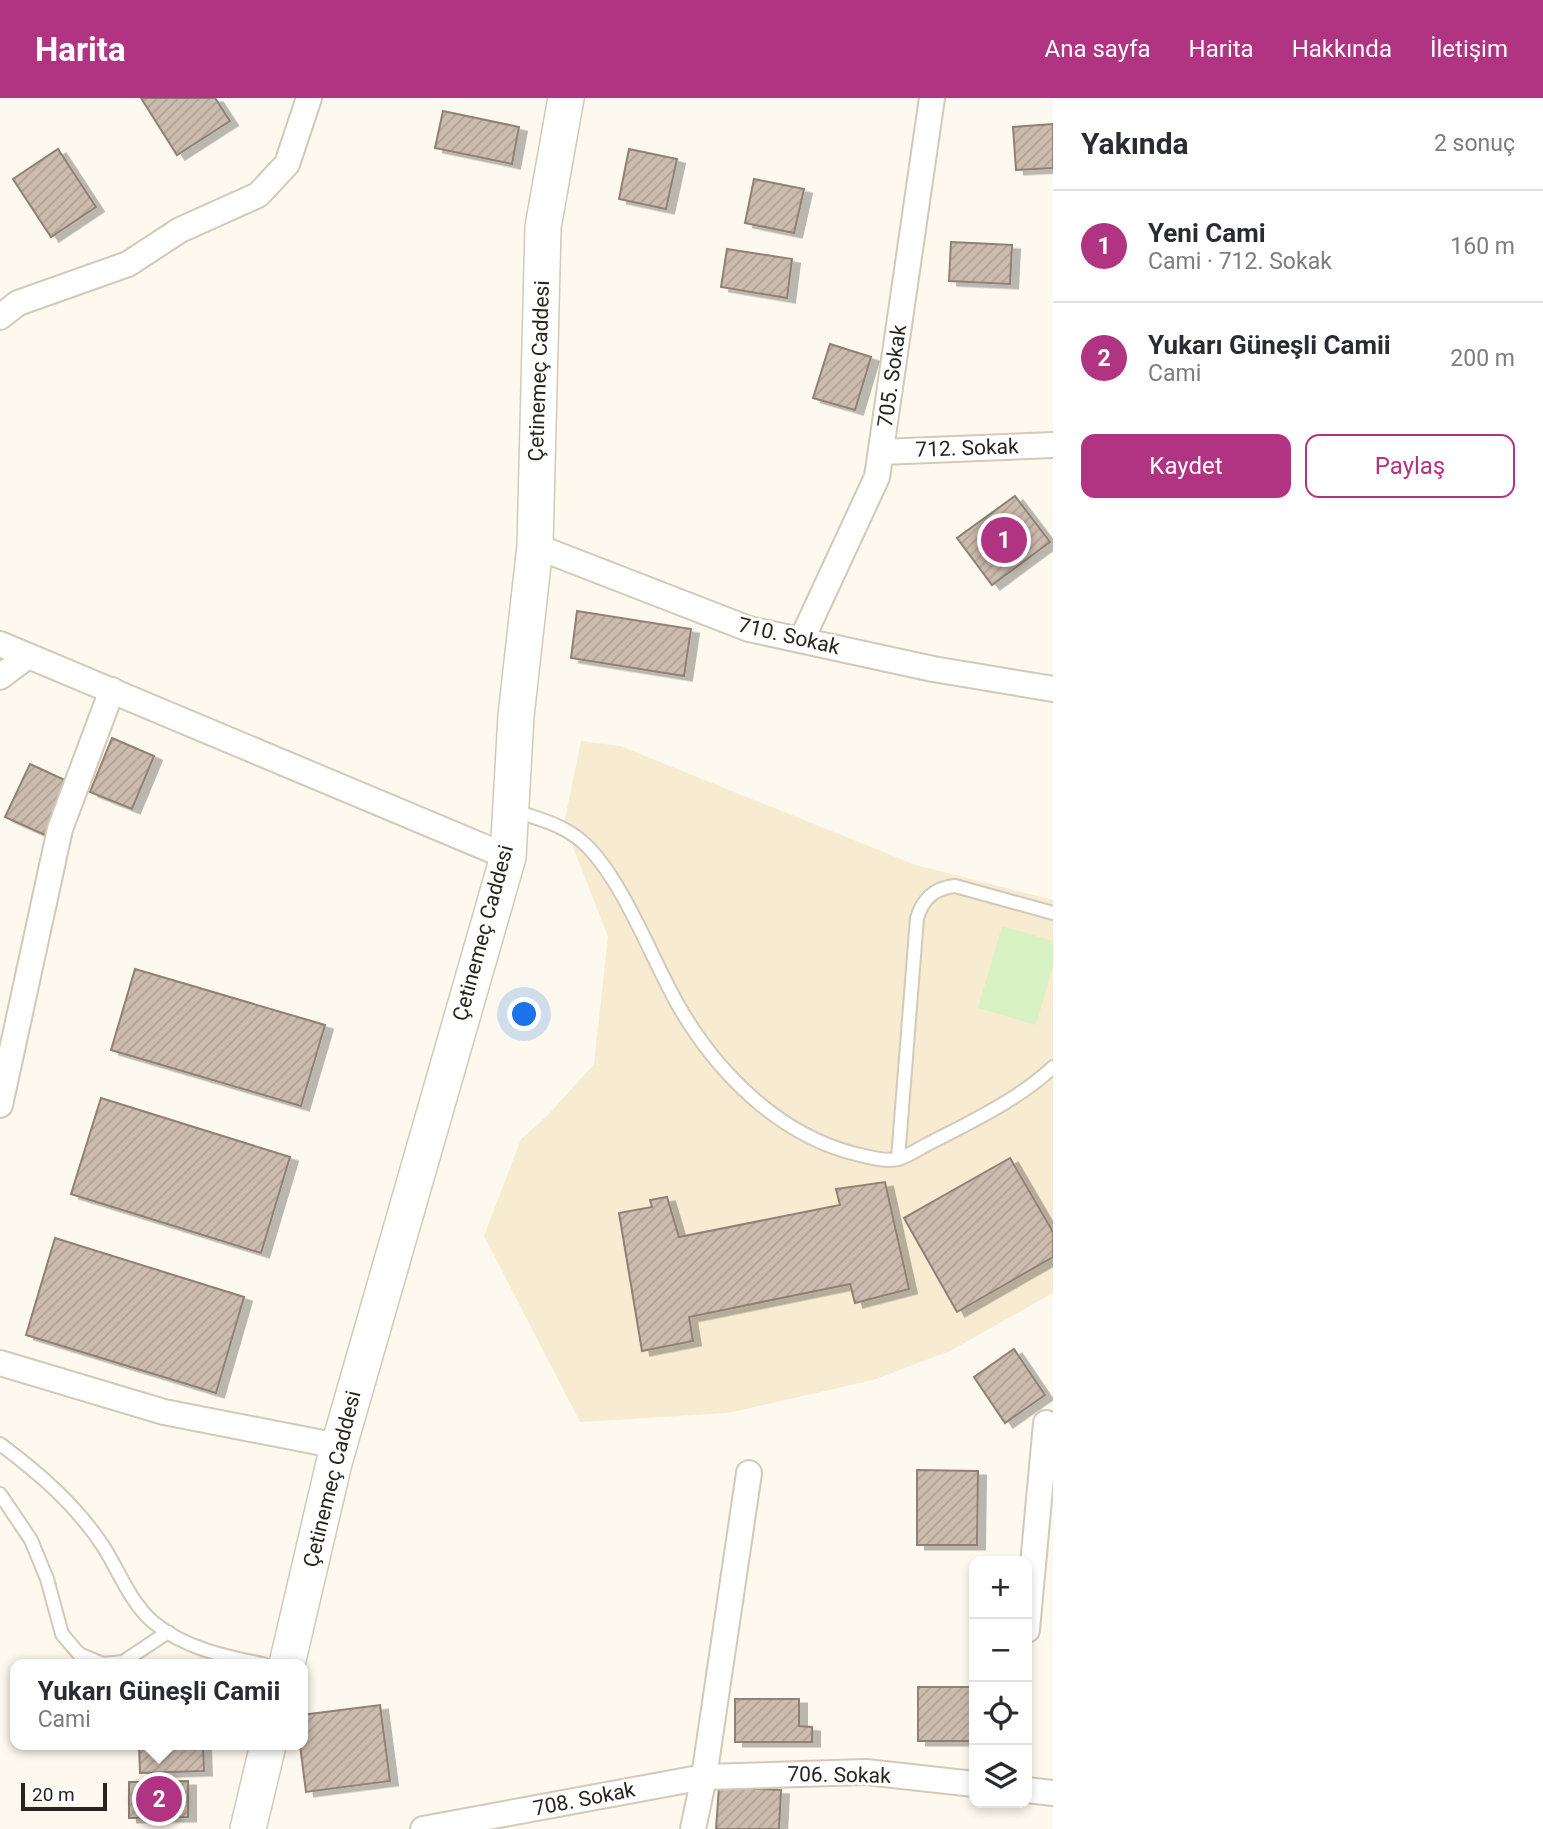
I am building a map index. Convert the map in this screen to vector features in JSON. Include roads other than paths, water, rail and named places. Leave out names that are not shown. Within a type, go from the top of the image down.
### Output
[{"type":"main road","name":"Çetinemeç Caddesi","points":[[287,1659],[338,1446],[508,857],[516,716],[535,546],[543,227],[566,98]]},
{"type":"main road","points":[[248,1829],[267,1750]]},
{"type":"street","points":[[0,317],[18,303],[128,264],[180,230],[258,195],[287,164],[309,98]]},
{"type":"street","name":"705. Sokak","points":[[802,639],[877,477],[932,98]]},
{"type":"street","name":"712. Sokak","points":[[881,452],[1053,445]]},
{"type":"street","name":"710. Sokak","points":[[535,546],[749,629],[933,669],[1053,689]]},
{"type":"street","points":[[0,644],[508,857]]},
{"type":"street","points":[[0,677],[28,656]]},
{"type":"street","points":[[0,1105],[60,829],[112,690]]},
{"type":"street","points":[[0,1363],[164,1412],[338,1446]]},
{"type":"street","points":[[1028,1619],[1046,1423]]},
{"type":"street","points":[[693,1829],[704,1777],[749,1474]]},
{"type":"street","name":"706. Sokak","points":[[704,1777],[866,1772],[969,1783]]},
{"type":"street","name":"708. Sokak","points":[[423,1829],[704,1777]]},
{"type":"street","points":[[1032,1791],[1053,1793]]},
{"type":"lane","points":[[511,809],[561,825],[601,862],[695,1032],[727,1072],[754,1098],[794,1130],[815,1141],[860,1155],[898,1159],[973,1121],[1041,1079],[1053,1067]]},
{"type":"lane","points":[[898,1159],[916,931],[920,908],[925,900],[943,887],[955,886],[1053,913]]},
{"type":"lane","points":[[0,1445],[29,1465],[80,1515],[102,1543],[142,1610],[168,1632],[218,1655],[238,1659]]},
{"type":"lane","points":[[0,1494],[31,1540],[47,1579],[59,1627],[79,1654],[91,1659]]},
{"type":"lane","points":[[128,1659],[168,1632]]},
{"type":"place","name":"Yeni Cami","points":[[1004,540]]},
{"type":"place","name":"Yukarı Güneşli Camii","points":[[159,1799]]}]
